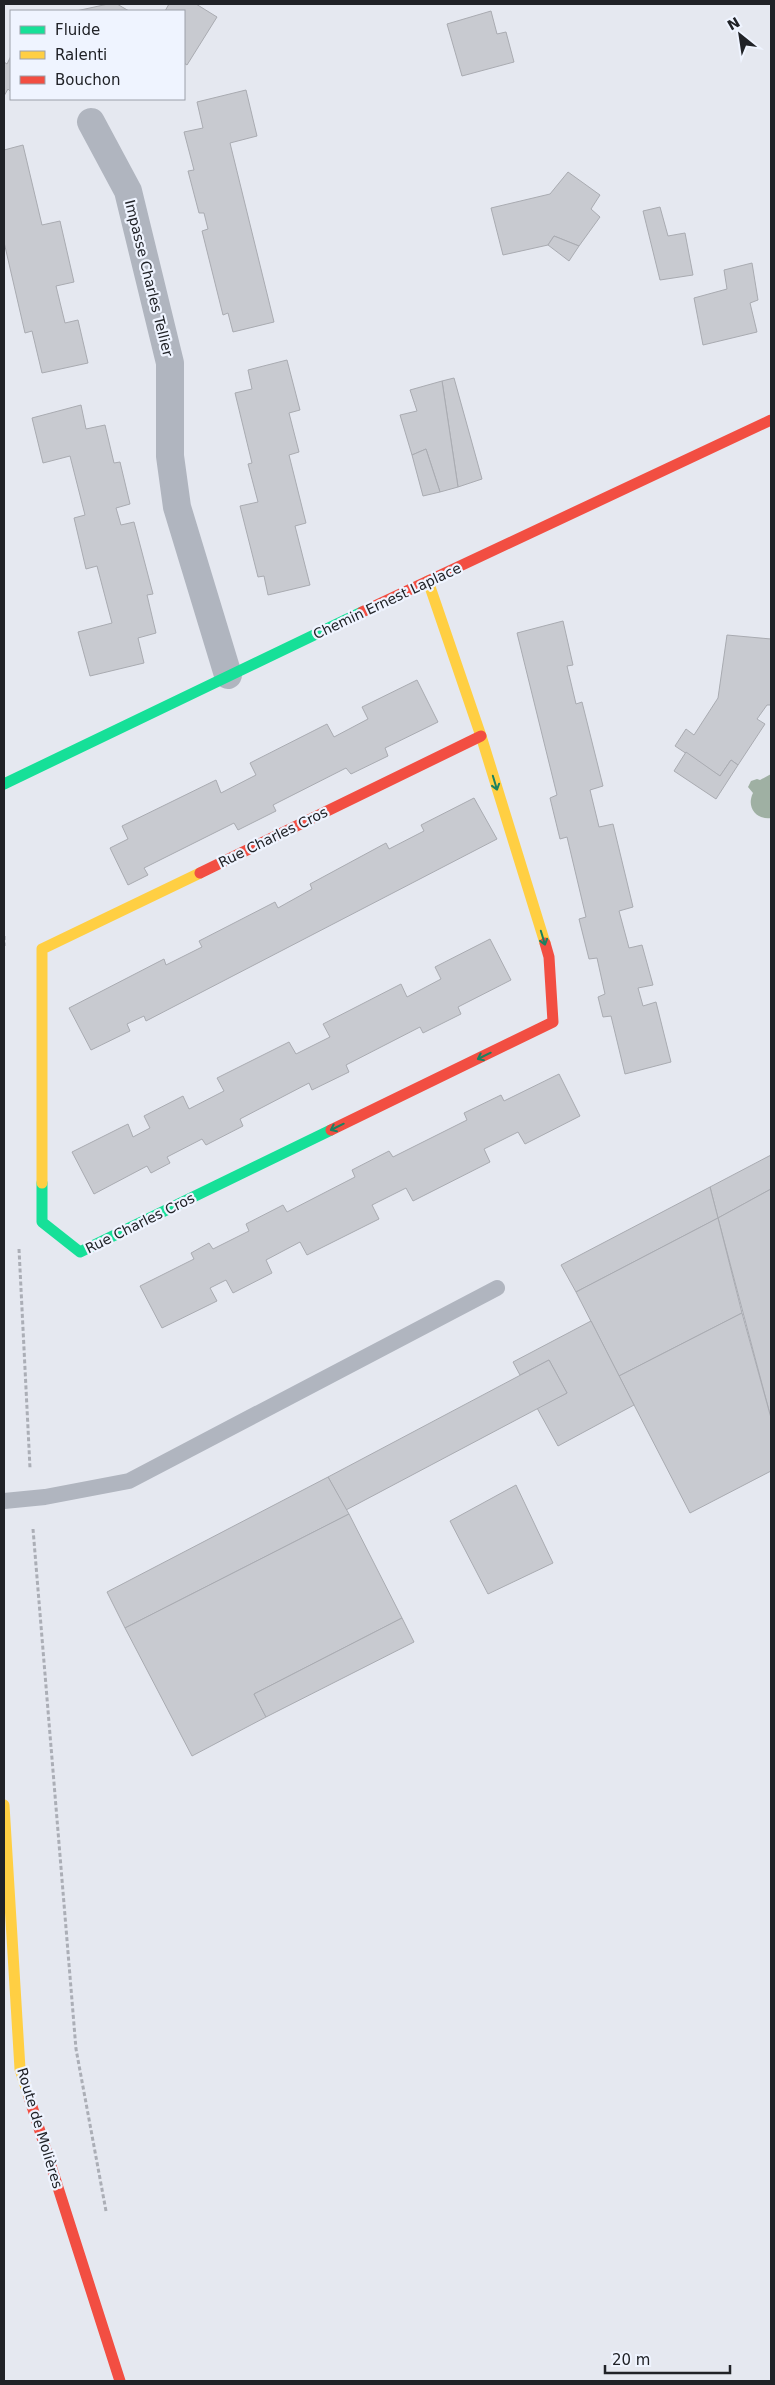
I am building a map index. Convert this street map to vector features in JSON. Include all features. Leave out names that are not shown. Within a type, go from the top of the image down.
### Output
[{"type":"street","name":"Impasse Charles Tellier","points":[[91,122],[128,191],[170,363],[170,456],[177,507],[228,676]]},
{"type":"street","name":"Chemin Ernest Laplace","points":[[4,784],[228,676],[771,420]]},
{"type":"street","name":"Rue Charles Cros","points":[[428,582],[481,736],[549,957],[553,1022],[80,1252],[42,1222],[42,949],[481,736]]},
{"type":"street","name":"Route de Molières","points":[[4,1805],[12,2071],[120,2381]]},
{"type":"lane","points":[[4,1501],[129,1481],[497,1288]]},
{"type":"path","points":[[4,936],[5,956]]},
{"type":"path","points":[[19,1242],[31,1498],[76,2049],[106,2212]]},
{"type":"shaded area","points":[[771,774],[771,818],[766,818],[754,812],[751,803],[753,793],[748,787],[751,781],[760,780]]},
{"type":"building","points":[[117,4],[127,10],[81,10]]},
{"type":"building","points":[[169,4],[196,4],[217,17],[187,65],[185,64],[185,10],[166,10]]},
{"type":"building","points":[[491,11],[497,34],[506,32],[514,62],[462,76],[447,24]]},
{"type":"building","points":[[10,58],[10,91],[8,89],[4,96],[4,62],[7,64]]},
{"type":"building","points":[[246,90],[257,136],[230,143],[274,322],[233,332],[228,313],[223,315],[202,231],[208,229],[204,213],[199,213],[188,171],[194,170],[184,132],[203,128],[197,102]]},
{"type":"building","points":[[23,145],[42,225],[60,221],[74,282],[56,286],[65,323],[78,320],[88,363],[42,373],[32,331],[25,333],[4,242],[4,150]]},
{"type":"building","points":[[568,172],[600,195],[591,209],[600,217],[579,246],[554,236],[548,245],[503,255],[491,208],[550,194]]},
{"type":"building","points":[[660,207],[668,236],[685,233],[693,275],[660,280],[643,211]]},
{"type":"building","points":[[554,236],[579,246],[569,261],[548,245]]},
{"type":"building","points":[[752,263],[758,300],[750,303],[757,332],[703,345],[694,298],[727,289],[724,270]]},
{"type":"building","points":[[287,360],[300,410],[289,413],[299,452],[289,455],[306,523],[295,526],[310,585],[268,595],[264,576],[258,577],[240,506],[258,502],[248,464],[252,463],[235,393],[252,389],[248,370]]},
{"type":"building","points":[[454,378],[482,479],[458,487],[442,381]]},
{"type":"building","points":[[442,381],[458,487],[440,492],[426,449],[412,455],[400,415],[417,411],[410,390]]},
{"type":"building","points":[[81,405],[86,429],[105,425],[114,463],[120,462],[130,504],[116,508],[121,525],[134,522],[153,594],[147,595],[156,633],[138,638],[144,663],[90,676],[78,632],[112,623],[97,566],[86,569],[74,518],[85,515],[70,456],[43,463],[32,418]]},
{"type":"building","points":[[426,449],[440,492],[423,496],[412,455]]},
{"type":"building","points":[[563,621],[573,665],[567,666],[576,704],[582,702],[603,786],[590,790],[599,827],[613,824],[633,907],[619,911],[629,948],[642,945],[653,985],[638,988],[643,1006],[656,1002],[671,1062],[625,1074],[611,1016],[603,1017],[598,997],[605,994],[597,958],[589,959],[579,919],[586,917],[567,837],[560,839],[550,798],[557,795],[517,633]]},
{"type":"building","points":[[727,635],[771,639],[771,705],[767,705],[757,719],[765,724],[738,765],[731,760],[720,776],[675,746],[686,729],[694,735],[718,698]]},
{"type":"building","points":[[417,680],[438,722],[385,748],[388,756],[351,774],[346,768],[273,805],[276,811],[238,830],[234,823],[144,868],[148,875],[128,885],[110,848],[128,839],[122,826],[216,780],[221,793],[256,775],[250,763],[327,724],[334,737],[368,719],[362,707]]},
{"type":"building","points":[[686,752],[720,776],[731,760],[738,765],[716,799],[674,771]]},
{"type":"building","points":[[474,798],[497,839],[146,1021],[144,1016],[127,1024],[130,1031],[91,1050],[69,1008],[164,959],[166,965],[202,947],[199,941],[275,902],[278,908],[312,889],[310,884],[386,843],[389,849],[424,831],[421,825]]},
{"type":"building","points":[[490,939],[511,980],[458,1007],[461,1014],[423,1033],[420,1027],[346,1065],[349,1072],[312,1090],[309,1083],[240,1119],[243,1126],[206,1145],[202,1139],[167,1157],[170,1163],[151,1173],[147,1166],[94,1194],[72,1152],[128,1124],[133,1137],[150,1128],[144,1116],[183,1096],[189,1109],[224,1091],[217,1078],[289,1042],[296,1054],[330,1037],[323,1024],[401,984],[407,997],[441,979],[435,967]]},
{"type":"building","points":[[559,1074],[580,1116],[525,1144],[518,1132],[484,1149],[490,1162],[413,1201],[406,1188],[372,1205],[379,1219],[307,1255],[300,1242],[266,1260],[272,1273],[233,1293],[226,1280],[210,1288],[217,1301],[162,1328],[140,1286],[194,1259],[191,1253],[209,1243],[213,1249],[249,1231],[246,1224],[283,1205],[287,1212],[355,1177],[352,1170],[389,1151],[393,1157],[467,1120],[464,1113],[501,1095],[504,1101]]},
{"type":"building","points":[[771,1155],[771,1189],[718,1218],[710,1187]]},
{"type":"building","points":[[710,1187],[718,1218],[576,1292],[561,1265]]},
{"type":"building","points":[[771,1189],[771,1418],[718,1218]]},
{"type":"building","points":[[718,1218],[742,1313],[619,1376],[576,1292]]},
{"type":"building","points":[[742,1313],[771,1418],[771,1471],[690,1513],[619,1376]]},
{"type":"building","points":[[591,1321],[634,1405],[558,1446],[537,1408],[567,1393],[549,1360],[520,1375],[513,1362]]},
{"type":"building","points":[[549,1360],[567,1393],[346,1510],[328,1477]]},
{"type":"building","points":[[328,1477],[349,1514],[125,1628],[107,1592]]},
{"type":"building","points":[[516,1485],[553,1563],[488,1594],[450,1521]]},
{"type":"building","points":[[349,1514],[402,1618],[254,1694],[266,1717],[192,1756],[125,1628]]},
{"type":"building","points":[[402,1618],[414,1642],[266,1717],[254,1694]]},
{"type":"traffic: fast","points":[[4,784],[362,612]]},
{"type":"traffic: fast","points":[[42,1183],[42,1222],[80,1252],[331,1130]]},
{"type":"traffic: slow","points":[[428,581],[481,736],[545,943]]},
{"type":"traffic: slow","points":[[42,1183],[42,949],[200,873]]},
{"type":"traffic: slow","points":[[4,1805],[20,2069],[29,2097]]},
{"type":"traffic: jam","points":[[362,612],[771,420]]},
{"type":"traffic: jam","points":[[200,873],[481,736]]},
{"type":"traffic: jam","points":[[331,1130],[553,1022],[549,957],[545,943]]},
{"type":"traffic: jam","points":[[29,2097],[120,2381]]}]
